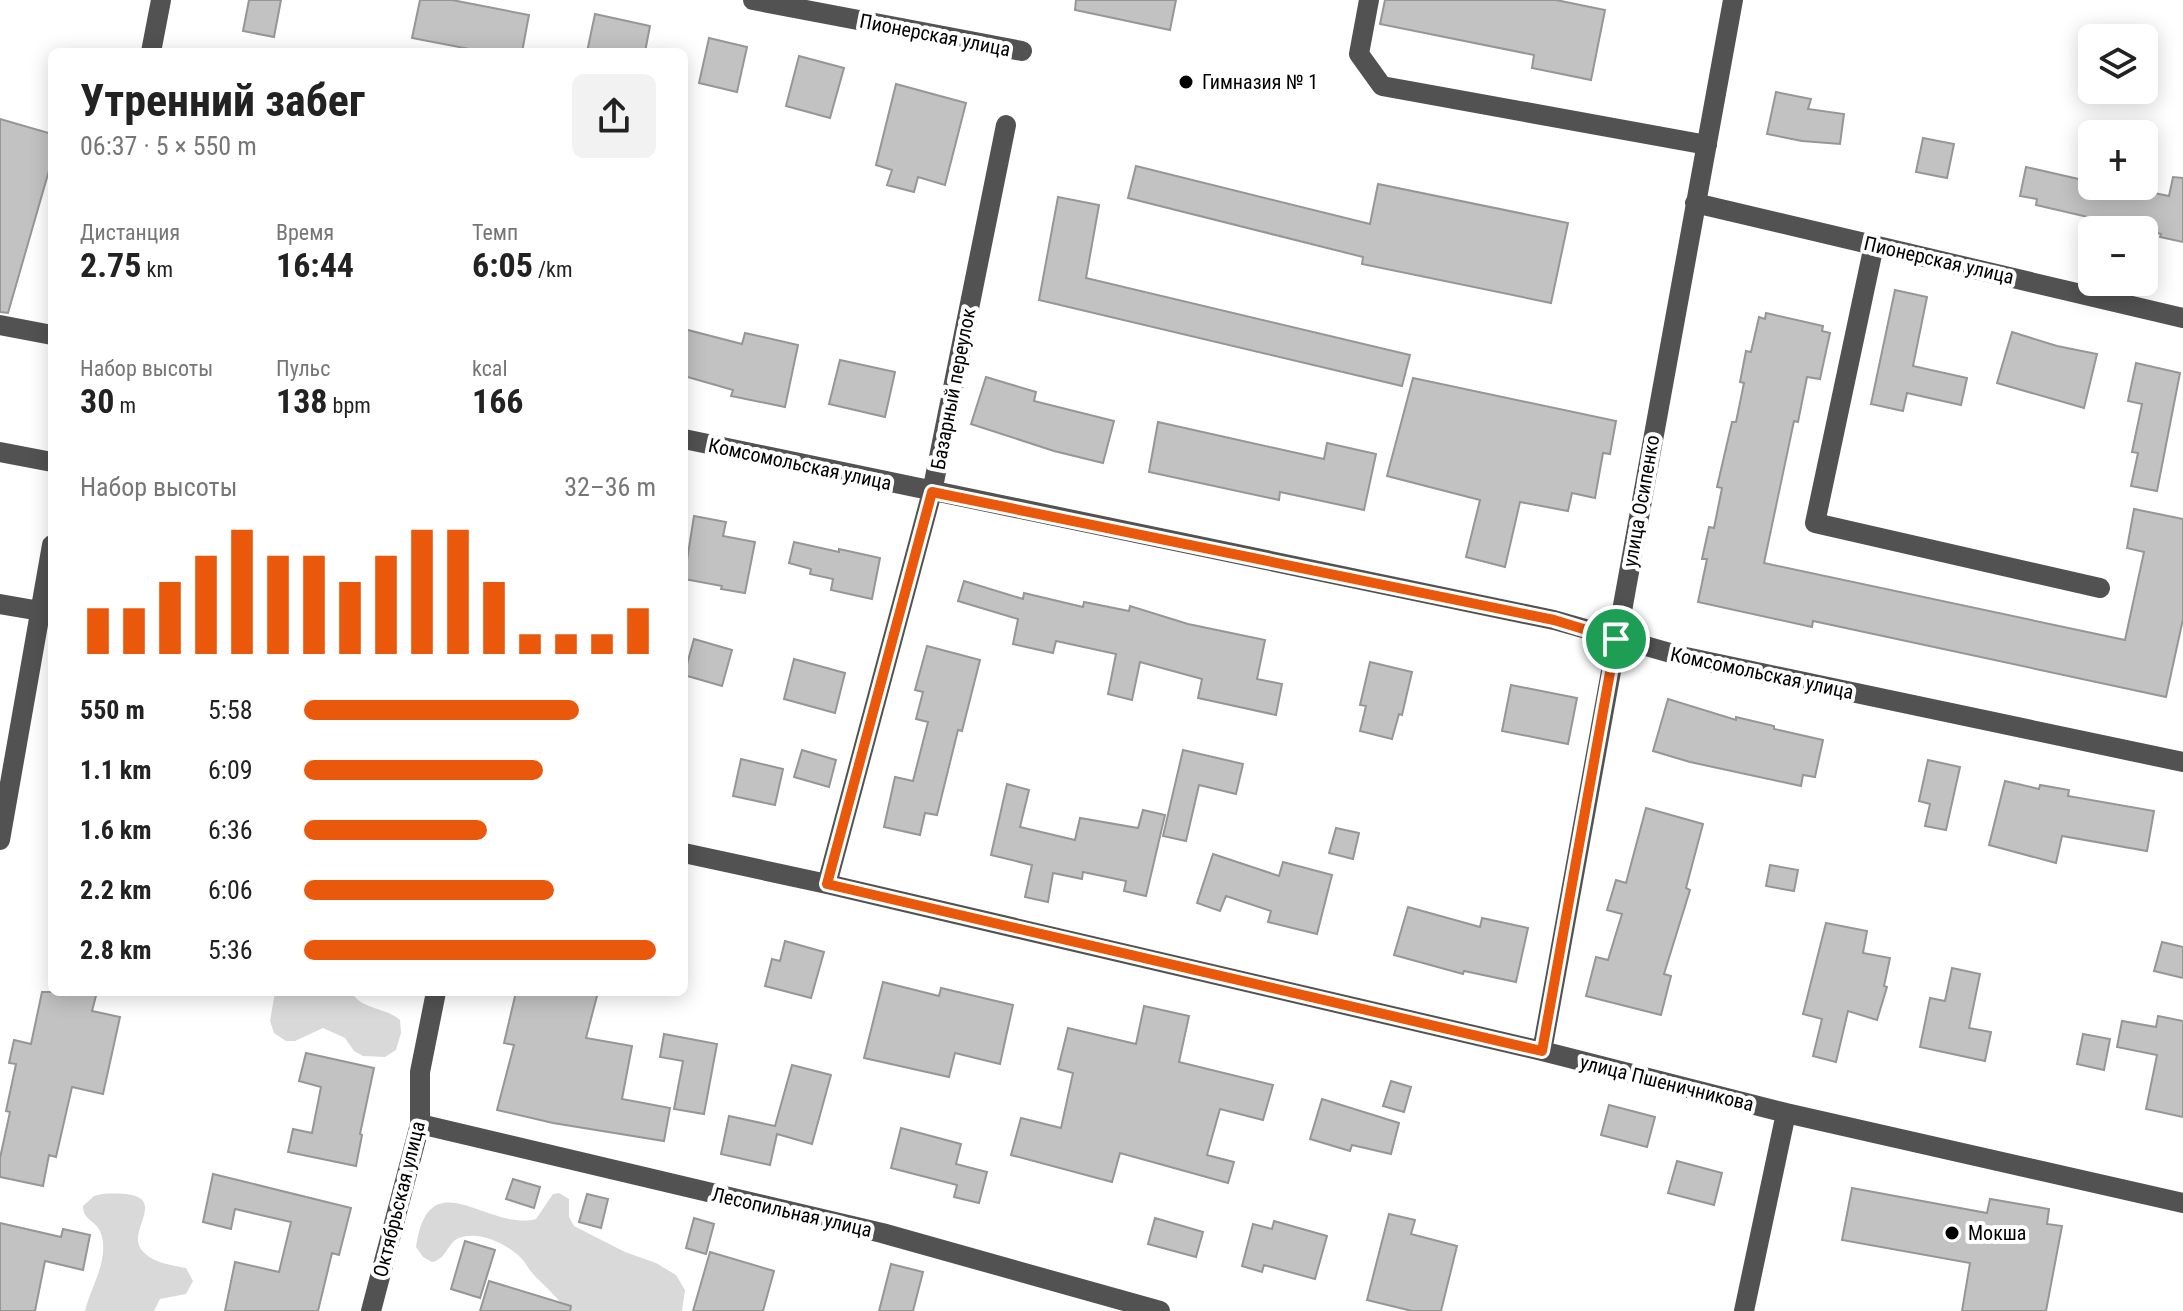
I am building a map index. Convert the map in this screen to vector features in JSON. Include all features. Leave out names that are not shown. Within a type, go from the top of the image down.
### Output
[{"type":"street","points":[[152,48],[161,0]]},
{"type":"street","name":"Пионерская улица","points":[[753,0],[1022,51]]},
{"type":"street","points":[[1369,0],[1359,54],[1382,86],[1707,145]]},
{"type":"street","name":"улица Осипенко","points":[[1542,1051],[1733,0]]},
{"type":"street","name":"Базарный переулок","points":[[827,884],[932,492],[1006,125]]},
{"type":"street","name":"Пионерская улица","points":[[1695,203],[2183,318]]},
{"type":"street","points":[[1874,245],[1815,523],[2100,588]]},
{"type":"street","points":[[0,325],[48,334]]},
{"type":"street","name":"Комсомольская улица","points":[[688,440],[1554,620],[1681,656],[2183,762]]},
{"type":"street","points":[[0,452],[48,461]]},
{"type":"street","points":[[0,840],[48,567]]},
{"type":"street","points":[[0,604],[40,611]]},
{"type":"street","name":"улица Пшеничникова","points":[[688,854],[1542,1051],[1786,1113],[2183,1203]]},
{"type":"street","name":"Октябрьская улица","points":[[371,1311],[420,1124],[420,1072],[435,996]]},
{"type":"street","points":[[1744,1311],[1786,1113]]},
{"type":"street","name":"Лесопильная улица","points":[[420,1124],[882,1233],[1160,1311]]},
{"type":"shaded area","points":[[274,996],[354,996],[400,1020],[401,1033],[396,1050],[385,1057],[363,1056],[354,1051],[345,1038],[323,1028],[295,1041],[286,1041],[274,1033],[270,1021]]},
{"type":"shaded area","points":[[559,1193],[569,1199],[569,1217],[574,1226],[676,1275],[685,1290],[682,1311],[567,1311],[522,1259],[493,1240],[475,1236],[459,1238],[441,1258],[432,1262],[423,1257],[416,1247],[423,1221],[433,1207],[447,1202],[518,1220],[536,1219],[553,1194]]},
{"type":"shaded area","points":[[125,1194],[139,1198],[145,1212],[138,1240],[141,1249],[156,1260],[186,1268],[193,1281],[186,1294],[160,1299],[154,1311],[85,1311],[102,1261],[103,1241],[83,1206],[94,1196]]},
{"type":"building","points":[[249,0],[281,0],[274,37],[243,31]]},
{"type":"building","points":[[420,0],[452,0],[529,15],[523,48],[464,48],[412,38]]},
{"type":"building","points":[[1076,0],[1176,0],[1170,30],[1075,10]]},
{"type":"building","points":[[1385,0],[1556,0],[1605,10],[1591,80],[1532,68],[1534,55],[1380,24]]},
{"type":"building","points":[[595,14],[650,26],[646,48],[588,48]]},
{"type":"building","points":[[709,38],[747,47],[737,92],[699,83]]},
{"type":"building","points":[[799,56],[844,68],[830,118],[786,106]]},
{"type":"building","points":[[896,84],[966,103],[945,185],[918,177],[914,192],[887,185],[892,170],[876,165]]},
{"type":"building","points":[[1776,92],[1811,99],[1808,109],[1844,114],[1840,144],[1767,134]]},
{"type":"building","points":[[0,119],[48,133],[48,174],[8,313],[0,312]]},
{"type":"building","points":[[1923,138],[1954,144],[1947,178],[1916,172]]},
{"type":"building","points":[[1136,166],[1370,224],[1378,184],[1568,223],[1551,303],[1362,264],[1363,257],[1128,198]]},
{"type":"building","points":[[2026,167],[2078,179],[2078,200],[2158,200],[2158,194],[2169,196],[2173,177],[2183,178],[2183,242],[2160,237],[2158,216],[2083,216],[2036,205],[2037,199],[2020,196]]},
{"type":"building","points":[[1058,197],[1099,205],[1086,278],[1410,355],[1402,386],[1039,300]]},
{"type":"building","points":[[1895,290],[1927,297],[1913,366],[1967,378],[1961,405],[1907,393],[1903,411],[1871,404]]},
{"type":"building","points":[[1766,313],[1823,326],[1822,331],[1830,333],[1820,379],[1807,377],[1798,422],[1794,421],[1764,563],[2125,640],[2144,552],[2127,548],[2134,509],[2183,519],[2183,619],[2166,697],[1813,621],[1812,627],[1698,602],[1707,559],[1702,559],[1709,527],[1714,528],[1722,488],[1717,487],[1732,422],[1736,422],[1744,383],[1740,382],[1746,351],[1751,352],[1759,317],[1765,319]]},
{"type":"building","points":[[688,330],[742,344],[745,333],[798,345],[785,407],[731,396],[733,390],[688,377]]},
{"type":"building","points":[[2012,332],[2097,354],[2084,408],[1997,383]]},
{"type":"building","points":[[840,360],[895,372],[885,417],[829,404]]},
{"type":"building","points":[[2136,363],[2180,373],[2157,491],[2131,486],[2138,453],[2132,452],[2142,404],[2128,401]]},
{"type":"building","points":[[986,377],[1036,392],[1034,401],[1114,421],[1103,463],[971,424]]},
{"type":"building","points":[[1413,378],[1616,421],[1610,454],[1603,453],[1595,498],[1572,493],[1568,511],[1520,502],[1505,567],[1466,557],[1480,500],[1387,476]]},
{"type":"building","points":[[1158,422],[1324,459],[1327,443],[1376,454],[1364,510],[1280,492],[1279,500],[1149,472]]},
{"type":"building","points":[[694,516],[726,522],[723,536],[755,542],[745,593],[688,580],[688,554]]},
{"type":"building","points":[[794,542],[880,558],[872,599],[831,590],[833,579],[810,574],[811,569],[789,563]]},
{"type":"building","points":[[964,581],[1023,599],[1024,593],[1083,607],[1084,602],[1129,611],[1130,606],[1188,624],[1265,640],[1257,679],[1282,684],[1276,715],[1198,698],[1202,679],[1140,662],[1132,700],[1108,694],[1116,654],[1056,641],[1053,653],[1013,644],[1018,619],[958,601]]},
{"type":"building","points":[[694,639],[732,650],[722,686],[688,676],[688,661]]},
{"type":"building","points":[[927,646],[980,660],[962,731],[958,730],[937,815],[925,813],[920,835],[884,827],[895,777],[913,781],[928,722],[916,719],[923,692],[915,690]]},
{"type":"building","points":[[794,659],[845,673],[835,713],[784,699]]},
{"type":"building","points":[[1370,662],[1412,672],[1402,715],[1399,714],[1392,739],[1360,731],[1366,706],[1360,705]]},
{"type":"building","points":[[1511,685],[1577,698],[1568,744],[1502,731]]},
{"type":"building","points":[[1668,699],[1736,720],[1736,717],[1823,740],[1815,777],[1803,775],[1801,786],[1653,751]]},
{"type":"building","points":[[802,750],[836,760],[829,787],[794,777]]},
{"type":"building","points":[[1183,750],[1243,764],[1236,794],[1199,785],[1186,841],[1163,836]]},
{"type":"building","points":[[741,759],[783,769],[775,805],[733,796]]},
{"type":"building","points":[[1928,760],[1960,767],[1946,830],[1925,826],[1930,804],[1919,801]]},
{"type":"building","points":[[2005,781],[2039,789],[2040,785],[2069,790],[2068,796],[2154,811],[2147,851],[2062,836],[2056,863],[1989,845]]},
{"type":"building","points":[[1007,784],[1029,790],[1020,827],[1075,840],[1080,818],[1138,828],[1143,810],[1165,815],[1146,896],[1124,891],[1126,881],[1083,872],[1082,879],[1053,873],[1048,902],[1025,897],[1032,865],[991,855]]},
{"type":"building","points":[[1646,808],[1703,824],[1686,888],[1690,890],[1664,974],[1671,976],[1661,1015],[1586,996],[1596,957],[1608,960],[1622,914],[1607,910],[1616,880],[1626,883]]},
{"type":"building","points":[[1336,828],[1359,833],[1353,859],[1329,853]]},
{"type":"building","points":[[1213,854],[1279,876],[1283,862],[1332,875],[1317,934],[1268,922],[1271,911],[1226,896],[1220,911],[1197,903]]},
{"type":"building","points":[[1770,865],[1798,870],[1794,891],[1766,886]]},
{"type":"building","points":[[1408,907],[1480,927],[1482,918],[1528,928],[1516,982],[1464,971],[1463,974],[1394,955]]},
{"type":"building","points":[[1826,923],[1867,931],[1863,953],[1890,958],[1884,986],[1887,987],[1877,1020],[1848,1011],[1836,1062],[1813,1056],[1822,1019],[1803,1014]]},
{"type":"building","points":[[785,941],[824,952],[811,998],[765,986],[772,959],[780,961]]},
{"type":"building","points":[[2162,942],[2183,947],[2183,978],[2154,971]]},
{"type":"building","points":[[1952,968],[1980,974],[1969,1028],[1991,1032],[1985,1061],[1920,1047],[1930,998],[1945,1001]]},
{"type":"building","points":[[883,982],[939,996],[941,988],[1013,1005],[1000,1064],[955,1053],[949,1077],[864,1058]]},
{"type":"building","points":[[42,992],[48,992],[48,996],[96,996],[92,1011],[120,1017],[103,1094],[72,1087],[56,1157],[49,1155],[43,1186],[0,1177],[0,1158],[10,1112],[6,1111],[16,1064],[9,1063],[14,1040],[31,1044]]},
{"type":"building","points":[[515,996],[597,996],[586,1038],[632,1046],[622,1099],[670,1108],[664,1141],[553,1123],[497,1110],[514,1045],[504,1043]]},
{"type":"building","points":[[1144,1006],[1189,1016],[1179,1062],[1273,1085],[1263,1120],[1220,1109],[1207,1155],[1234,1162],[1228,1183],[1120,1153],[1112,1182],[1011,1155],[1021,1118],[1061,1128],[1073,1073],[1058,1069],[1068,1028],[1136,1044]]},
{"type":"building","points":[[2158,1016],[2183,1021],[2183,1117],[2146,1109],[2157,1055],[2117,1047],[2122,1021],[2156,1027]]},
{"type":"building","points":[[664,1034],[717,1044],[704,1114],[674,1109],[683,1061],[660,1057]]},
{"type":"building","points":[[2083,1034],[2110,1039],[2104,1070],[2077,1064]]},
{"type":"building","points":[[306,1053],[374,1068],[356,1166],[288,1152],[293,1129],[312,1133],[321,1087],[299,1081]]},
{"type":"building","points":[[792,1065],[831,1075],[812,1144],[777,1134],[770,1165],[721,1154],[729,1116],[775,1126]]},
{"type":"building","points":[[1391,1081],[1411,1087],[1404,1112],[1383,1106]]},
{"type":"building","points":[[1322,1099],[1399,1123],[1391,1154],[1352,1145],[1350,1151],[1310,1139]]},
{"type":"building","points":[[1609,1105],[1655,1117],[1647,1147],[1601,1135]]},
{"type":"building","points":[[901,1128],[961,1144],[956,1164],[987,1172],[979,1203],[954,1197],[957,1185],[891,1168]]},
{"type":"building","points":[[1677,1161],[1722,1173],[1714,1205],[1668,1193]]},
{"type":"building","points":[[213,1174],[351,1208],[339,1255],[332,1253],[318,1311],[225,1311],[235,1262],[279,1272],[291,1222],[235,1209],[231,1229],[203,1222]]},
{"type":"building","points":[[513,1179],[540,1187],[534,1208],[506,1199]]},
{"type":"building","name":"Мокша","points":[[1852,1188],[1987,1213],[1990,1199],[2049,1209],[2047,1224],[2062,1226],[2046,1311],[1962,1311],[1970,1263],[1842,1240]]},
{"type":"building","points":[[587,1194],[608,1199],[601,1228],[579,1222]]},
{"type":"building","points":[[1389,1214],[1415,1220],[1411,1234],[1457,1246],[1441,1311],[1412,1311],[1367,1300]]},
{"type":"building","points":[[694,1218],[714,1224],[706,1254],[686,1248]]},
{"type":"building","points":[[1155,1218],[1203,1232],[1196,1257],[1148,1244]]},
{"type":"building","points":[[1274,1221],[1327,1236],[1315,1279],[1264,1265],[1262,1272],[1242,1266],[1253,1224],[1272,1229]]},
{"type":"building","points":[[0,1223],[61,1237],[63,1229],[90,1235],[83,1270],[45,1261],[35,1311],[0,1311]]},
{"type":"building","points":[[465,1241],[495,1250],[480,1298],[451,1289]]},
{"type":"building","points":[[710,1252],[774,1271],[763,1311],[693,1311]]},
{"type":"building","points":[[891,1264],[923,1272],[913,1311],[879,1311]]},
{"type":"building","points":[[489,1281],[571,1306],[570,1311],[480,1311]]},
{"type":"place","name":"Гимназия № 1","points":[[1186,82]]},
{"type":"place","name":"Мокша","points":[[1952,1233]]},
{"type":"route","points":[[932,492],[1554,620],[1616,639],[1542,1051],[827,884],[932,492]]}]
